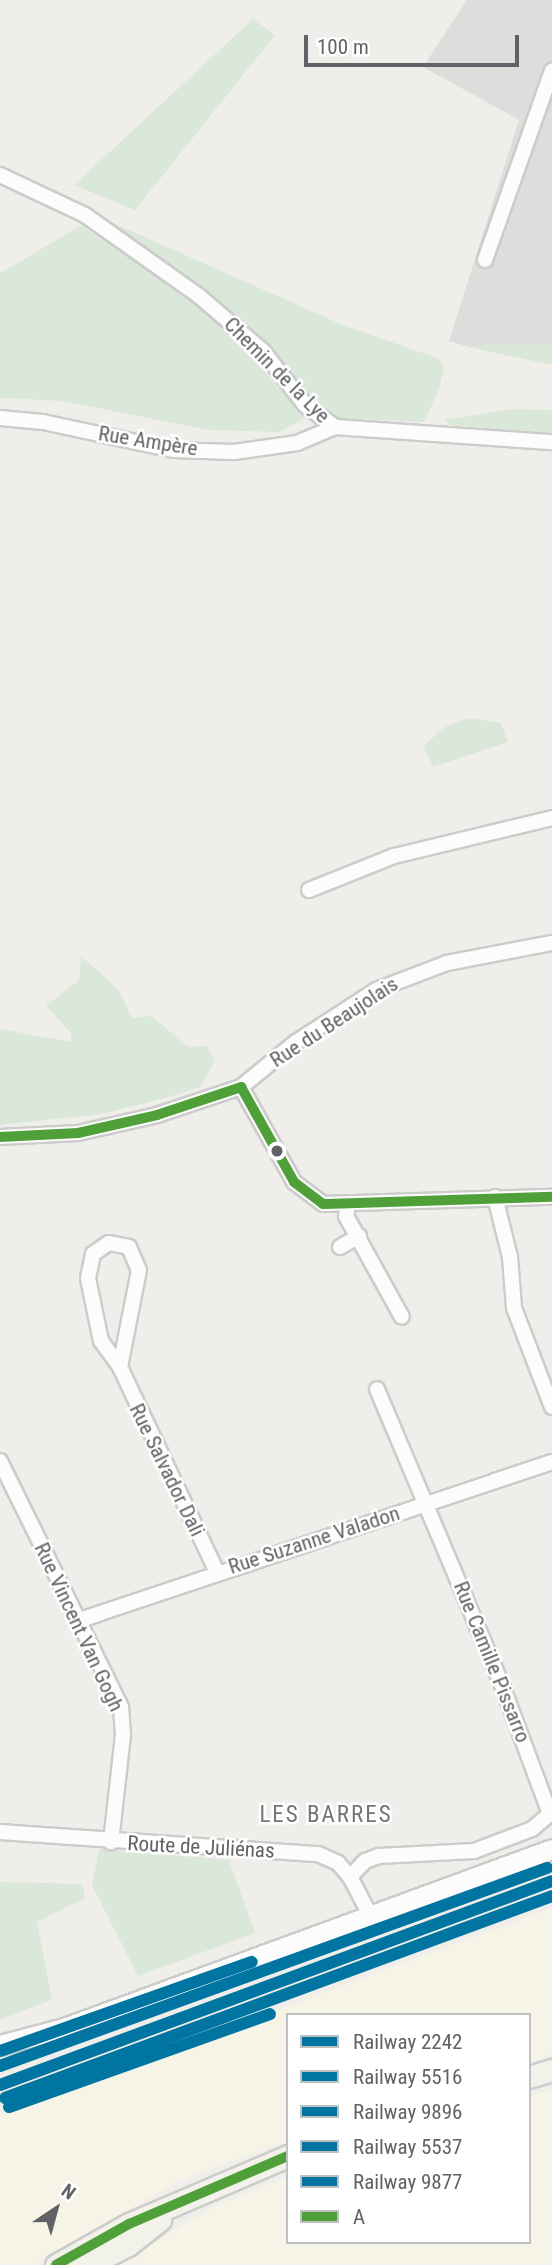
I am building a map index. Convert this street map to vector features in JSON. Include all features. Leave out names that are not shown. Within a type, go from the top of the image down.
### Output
[{"type":"main road","points":[[0,2045],[64,2028],[552,1849]]},
{"type":"main road","points":[[531,2076],[552,2070]]},
{"type":"main road","points":[[56,2265],[129,2224],[176,2208],[286,2157]]},
{"type":"main road","points":[[89,2265],[128,2245],[176,2208]]},
{"type":"street","points":[[485,260],[552,71]]},
{"type":"street","name":"Chemin de la Lye","points":[[0,174],[86,215],[199,296],[263,351],[305,405],[335,427],[552,442]]},
{"type":"street","name":"Rue Ampère","points":[[0,418],[43,422],[174,450],[234,452],[297,443],[335,427]]},
{"type":"street","points":[[309,890],[394,856],[552,818]]},
{"type":"street","name":"Rue du Beaujolais","points":[[0,1137],[78,1133],[158,1115],[242,1087],[296,1042],[376,990],[447,962],[552,943]]},
{"type":"street","points":[[242,1087],[294,1182],[312,1199],[348,1206],[495,1196],[552,1197]]},
{"type":"street","points":[[495,1196],[510,1257],[514,1308],[552,1407]]},
{"type":"street","points":[[348,1206],[346,1216],[402,1317]]},
{"type":"street","points":[[340,1247],[359,1236]]},
{"type":"street","name":"Rue Salvador Dali","points":[[120,1367],[139,1270],[129,1247],[109,1244],[93,1254],[88,1278],[101,1341],[120,1367],[216,1572]]},
{"type":"street","points":[[377,1390],[426,1503]]},
{"type":"street","name":"Rue Vincent Van Gogh","points":[[0,1461],[123,1717],[111,1842]]},
{"type":"street","name":"Rue Suzanne Valadon","points":[[77,1621],[216,1572],[552,1462]]},
{"type":"street","name":"Rue Camille Pissarro","points":[[351,1877],[365,1861],[379,1856],[474,1851],[532,1829],[550,1814],[426,1503]]},
{"type":"street","name":"Route de Juliénas","points":[[0,1832],[111,1842],[318,1854],[338,1863],[351,1877],[370,1915]]},
{"type":"shaded area","points":[[467,0],[552,0],[552,345],[469,347],[449,341],[519,120],[423,67]]},
{"type":"shaded area","points":[[552,1908],[552,2055],[531,2062],[531,2013],[286,2013],[286,2142],[180,2180],[36,2265],[0,2265],[0,2112]]},
{"type":"shaded area","points":[[552,2089],[552,2265],[114,2265],[215,2206],[286,2177],[286,2244],[531,2244],[531,2095]]},
{"type":"green space","points":[[253,19],[275,35],[135,210],[74,185]]},
{"type":"green space","points":[[104,219],[343,325],[440,359],[444,368],[439,389],[424,422],[335,418],[317,407],[246,325],[150,257]]},
{"type":"green space","points":[[81,226],[174,286],[228,330],[305,418],[279,432],[209,430],[63,401],[0,398],[0,273]]},
{"type":"green space","points":[[492,343],[552,345],[552,365],[469,347]]},
{"type":"green space","points":[[513,409],[552,410],[552,434],[450,425],[444,420]]},
{"type":"green space","points":[[469,718],[501,723],[508,742],[433,767],[424,746],[443,728]]},
{"type":"green space","points":[[81,956],[118,989],[132,1018],[151,1016],[189,1047],[206,1046],[215,1061],[200,1087],[166,1098],[102,1114],[0,1125],[0,1029],[71,1042],[71,1033],[46,1006],[79,980]]},
{"type":"green space","points":[[99,1849],[229,1860],[255,1933],[138,1976],[92,1885]]},
{"type":"green space","points":[[0,1882],[82,1884],[85,1898],[37,1922],[52,2000],[0,2019]]},
{"type":"rail line","name":"9896","points":[[0,2066],[547,1868]]},
{"type":"rail line","name":"2242","points":[[0,2085],[552,1881]]},
{"type":"rail line","name":"5516","points":[[5,2098],[552,1896]]},
{"type":"rail line","name":"9877","points":[[0,2051],[252,1962]]},
{"type":"rail line","name":"5537","points":[[9,2107],[270,2014]]},
{"type":"transit line","name":"A","points":[[241,1087],[294,1182],[323,1204],[552,1197]]},
{"type":"transit line","name":"A","points":[[0,1137],[78,1133],[157,1115],[241,1087]]},
{"type":"transit line","name":"A","points":[[56,2265],[129,2224],[286,2157]]},
{"type":"district","name":"LES BARRES","points":[[326,1815]]}]
